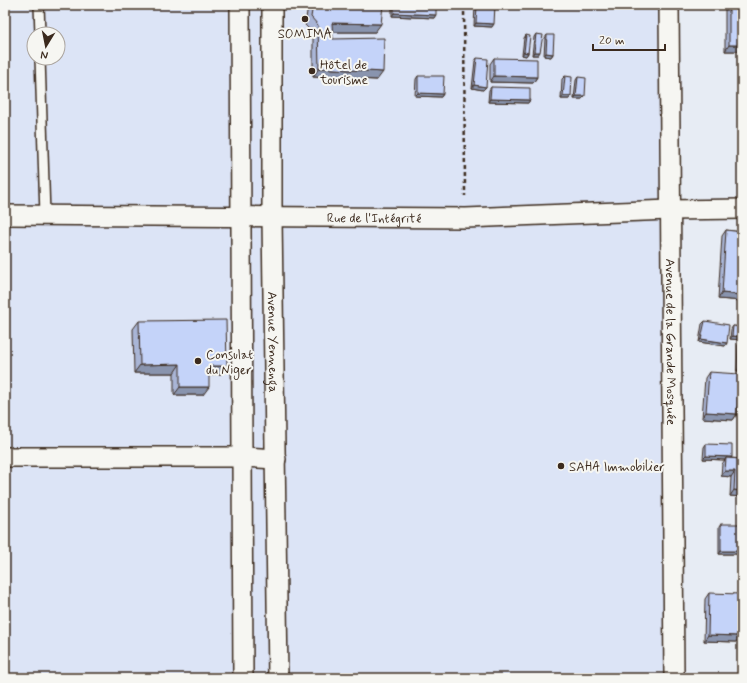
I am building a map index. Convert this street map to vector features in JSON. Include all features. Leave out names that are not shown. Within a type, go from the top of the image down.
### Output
[{"type":"street","points":[[240,5],[243,678]]},
{"type":"street","name":"Avenue Yennenga","points":[[272,5],[272,217],[278,678]]},
{"type":"street","name":"Avenue de la Grande Mosquée","points":[[669,5],[674,678]]},
{"type":"street","name":"Rue de l'Intégrité","points":[[5,215],[466,218],[670,210],[742,209]]},
{"type":"street","points":[[5,458],[243,457],[276,459]]},
{"type":"lane","points":[[39,5],[40,26]]},
{"type":"lane","points":[[40,66],[45,215]]},
{"type":"path","points":[[464,5],[466,218]]},
{"type":"shaded area","points":[[5,5],[669,5],[674,678],[5,678]]},
{"type":"building","points":[[313,5],[383,5],[381,24],[332,23],[333,39],[384,38],[383,72],[319,68],[318,25],[311,17]]},
{"type":"building","points":[[394,5],[436,5],[436,15],[394,13]]},
{"type":"building","points":[[477,5],[495,5],[494,24],[476,23]]},
{"type":"building","points":[[729,5],[742,5],[742,45],[729,45]]},
{"type":"building","points":[[536,34],[543,35],[540,52],[534,52]]},
{"type":"building","points":[[526,35],[530,36],[528,53],[524,52]]},
{"type":"building","points":[[547,35],[554,35],[553,54],[546,53]]},
{"type":"building","points":[[477,58],[488,59],[486,87],[474,85]]},
{"type":"building","points":[[494,58],[537,59],[537,77],[494,76]]},
{"type":"building","points":[[418,76],[444,76],[443,94],[418,93]]},
{"type":"building","points":[[565,76],[572,77],[571,96],[563,96]]},
{"type":"building","points":[[578,77],[586,78],[585,96],[576,96]]},
{"type":"building","points":[[491,87],[530,88],[530,100],[490,99]]},
{"type":"building","points":[[726,230],[742,232],[742,295],[722,293]]},
{"type":"building","points":[[226,320],[227,366],[209,366],[209,387],[180,387],[180,364],[140,365],[139,321]]},
{"type":"building","points":[[705,321],[729,325],[727,343],[701,339]]},
{"type":"building","points":[[733,326],[742,327],[742,337],[732,336]]},
{"type":"building","points":[[709,372],[739,374],[737,414],[706,412]]},
{"type":"building","points":[[706,444],[732,445],[732,457],[706,456]]},
{"type":"building","points":[[726,458],[742,459],[742,491],[734,490],[735,471],[725,471]]},
{"type":"building","points":[[721,524],[742,524],[742,551],[721,551]]},
{"type":"building","points":[[709,593],[741,594],[740,636],[708,635]]},
{"type":"place","name":"SOMIMA","points":[[305,19]]},
{"type":"place","name":"Hôtel de tourisme","points":[[312,71]]},
{"type":"place","name":"Consulat du Niger","points":[[198,361]]},
{"type":"place","name":"SAHA Immobilier","points":[[561,466]]}]
